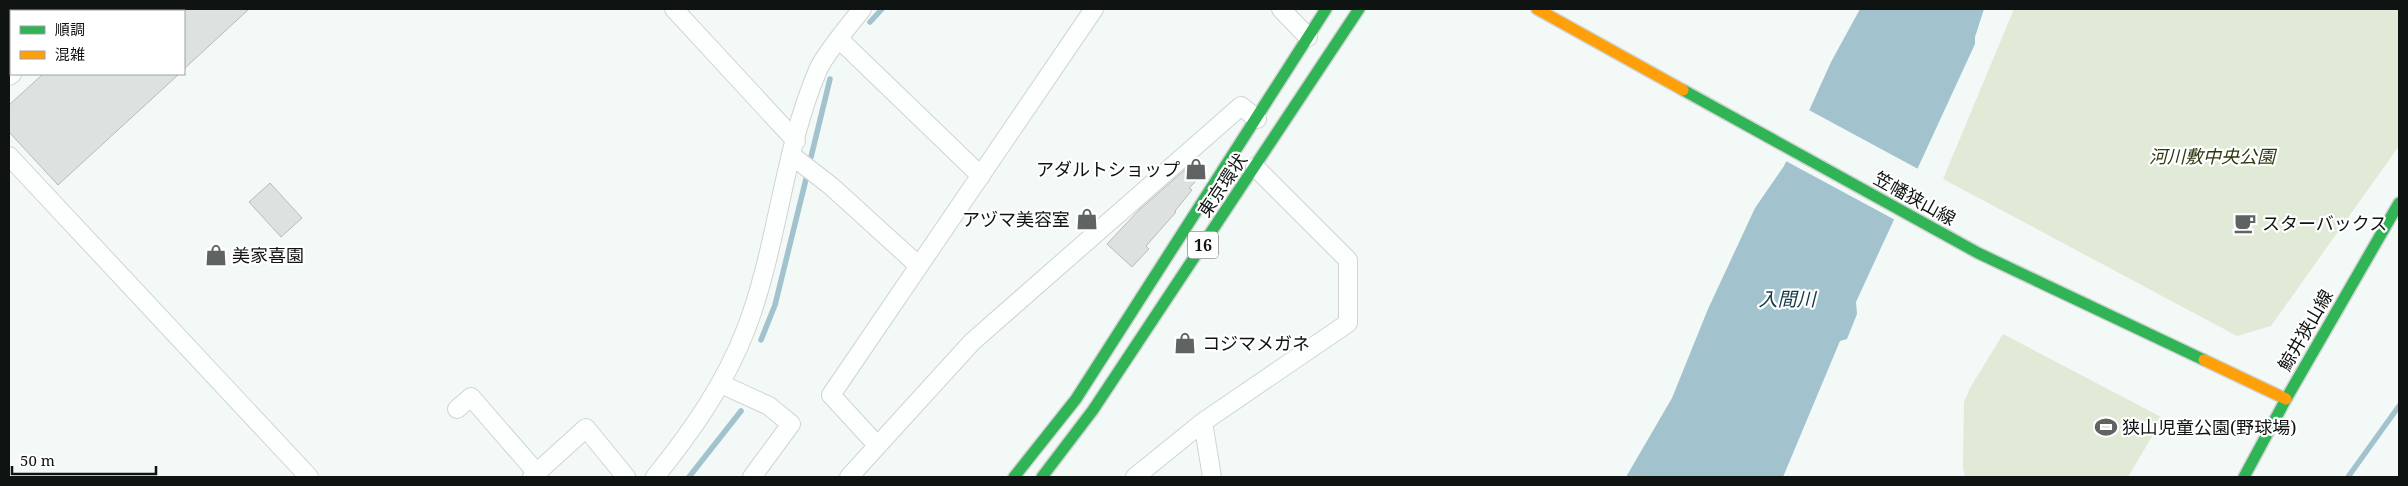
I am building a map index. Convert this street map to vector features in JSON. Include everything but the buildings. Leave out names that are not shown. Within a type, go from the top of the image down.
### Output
[{"type":"main road","name":"東京環状","points":[[1014,477],[1076,399],[1326,9]]},
{"type":"main road","name":"東京環状","points":[[1042,477],[1093,410],[1359,9]]},
{"type":"main road","name":"笠幡狭山線","points":[[1537,9],[1978,253],[2286,398]]},
{"type":"main road","name":"鯨井狭山線","points":[[2244,477],[2286,398],[2399,203]]},
{"type":"street","points":[[674,9],[793,148],[918,266]]},
{"type":"street","points":[[655,477],[687,438],[721,384],[746,329],[767,263],[793,148],[818,68],[862,9]]},
{"type":"street","points":[[877,445],[831,395],[1094,9]]},
{"type":"street","points":[[1281,9],[1308,37]]},
{"type":"street","points":[[840,40],[981,176]]},
{"type":"street","points":[[849,477],[972,342],[1240,106],[1257,119]]},
{"type":"street","points":[[9,156],[310,477]]},
{"type":"street","points":[[1135,477],[1203,422],[1348,322],[1348,260],[1254,167]]},
{"type":"street","points":[[721,384],[769,406],[791,424],[752,477]]},
{"type":"street","points":[[457,409],[471,397],[535,475],[586,428],[626,477]]},
{"type":"street","points":[[1203,422],[1212,477]]},
{"type":"green space","name":"河川敷中央公園","points":[[2014,9],[2399,9],[2399,146],[2271,326],[2237,336],[1943,179]]},
{"type":"green space","points":[[2003,334],[2163,418],[2128,477],[1965,477],[1963,467],[1964,402],[1970,388]]},
{"type":"water","name":"入間川","points":[[1860,9],[1984,9],[1975,37],[1975,44],[1856,302],[1857,314],[1847,339],[1840,341],[1783,477],[1626,477],[1672,398],[1708,309],[1755,208],[1784,166],[1831,62]]},
{"type":"pier","points":[[1807,109],[1920,170],[1897,221],[1784,160]]},
{"type":"waterway","points":[[870,22],[882,9]]},
{"type":"waterway","points":[[811,157],[830,79]]},
{"type":"waterway","points":[[761,340],[775,305],[806,179]]},
{"type":"waterway","points":[[2348,477],[2399,406]]},
{"type":"waterway","points":[[689,477],[741,411]]},
{"type":"traffic: fast","points":[[1014,477],[1076,399],[1326,9]]},
{"type":"traffic: fast","points":[[1042,477],[1093,410],[1359,9]]},
{"type":"traffic: fast","points":[[1683,90],[1978,253],[2204,360]]},
{"type":"traffic: fast","points":[[2244,477],[2286,399],[2399,203]]},
{"type":"traffic: slow","points":[[1537,9],[1683,90]]},
{"type":"traffic: slow","points":[[2204,360],[2286,399]]},
{"type":"place","name":"アダルトショップ","points":[[1196,169]]},
{"type":"place","name":"アヅマ美容室","points":[[1087,219]]},
{"type":"place","name":"スターバックス","points":[[2245,223]]},
{"type":"place","name":"美家喜園","points":[[216,255]]},
{"type":"place","name":"コジマメガネ","points":[[1185,343]]},
{"type":"place","name":"狭山児童公園(野球場)","points":[[2106,427]]}]
